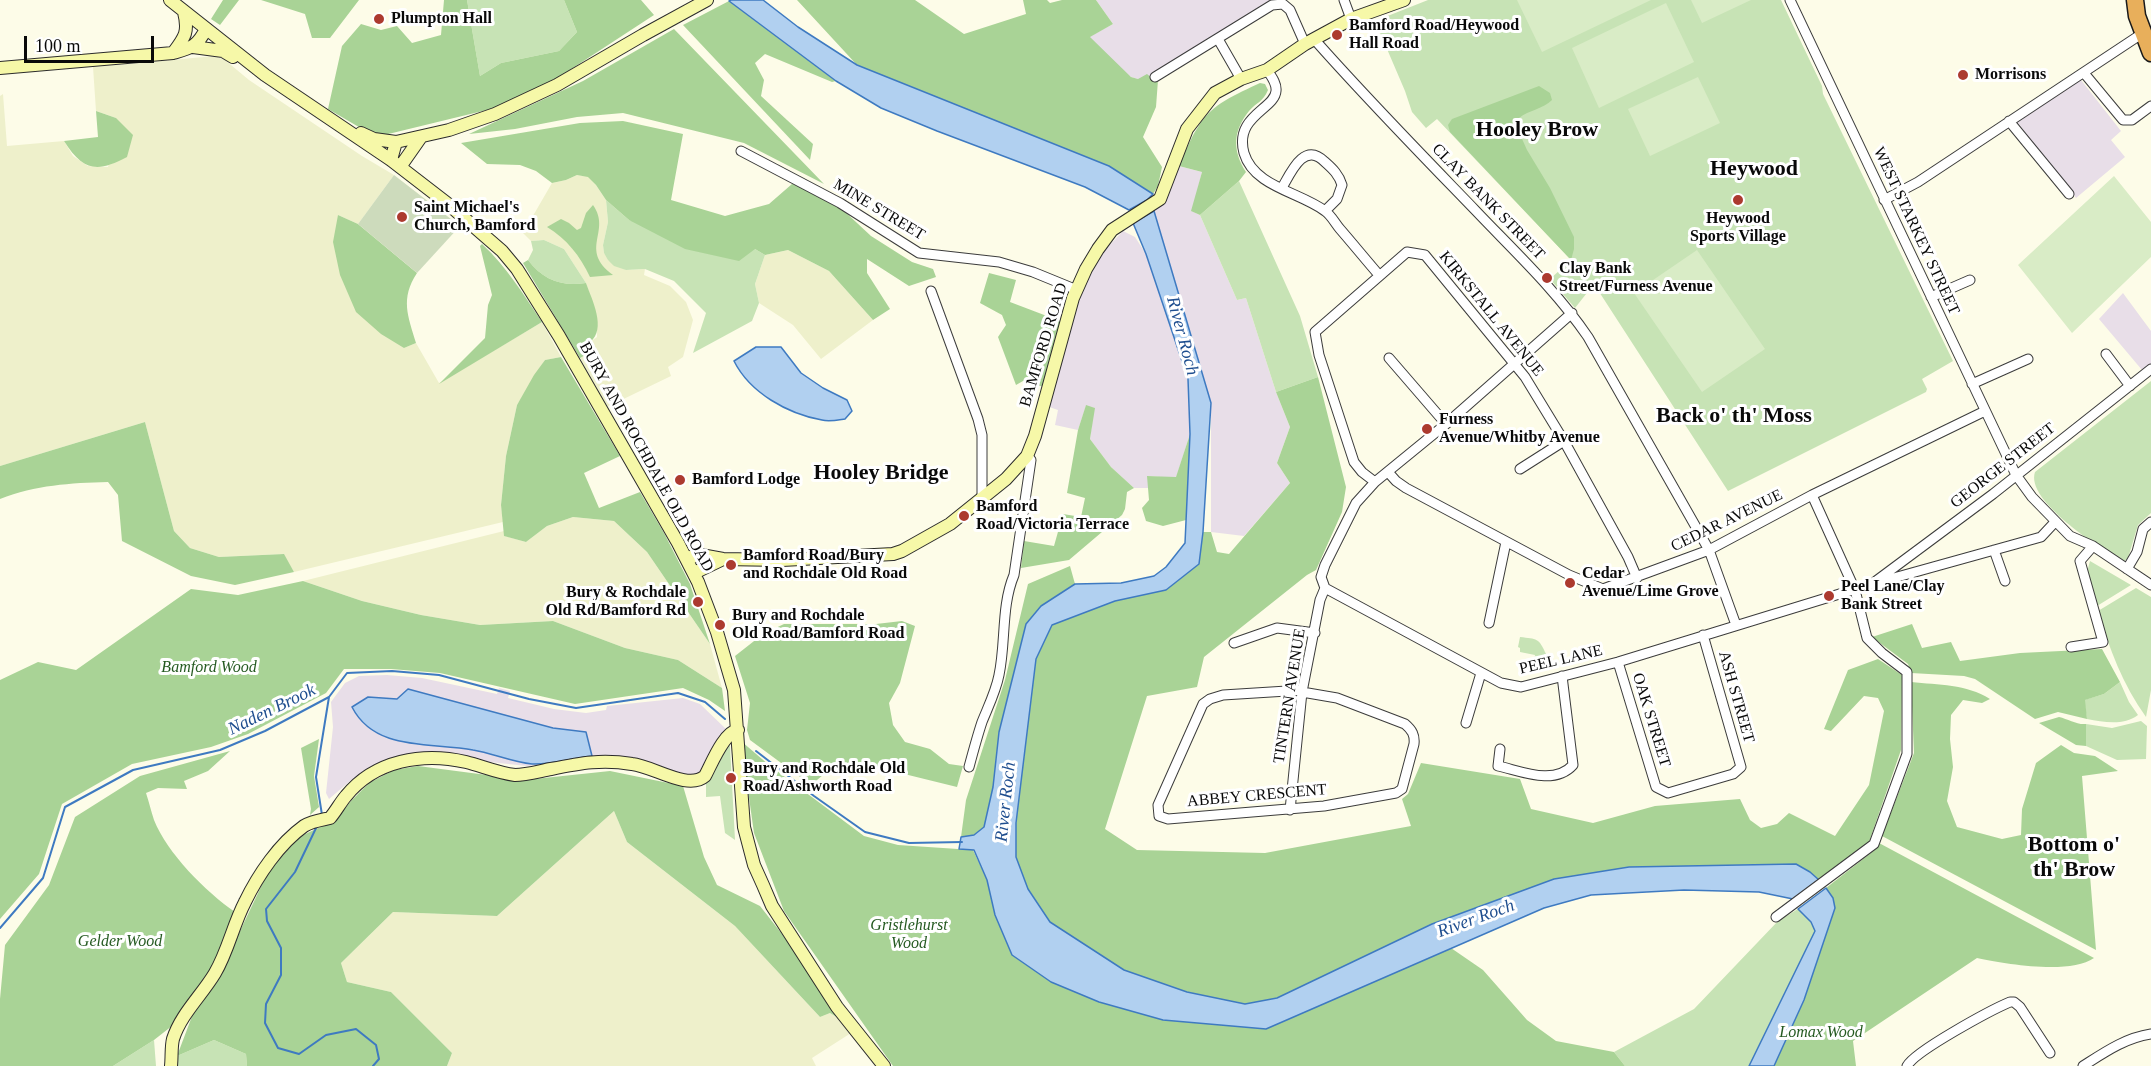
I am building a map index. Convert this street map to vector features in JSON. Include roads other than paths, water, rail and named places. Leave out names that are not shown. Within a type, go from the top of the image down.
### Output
[{"type":"highway","points":[[2125,0],[2136,8],[2148,43]]},
{"type":"street","name":"BURY AND ROCHDALE OLD ROAD","points":[[170,0],[265,75],[395,164],[475,227],[502,251],[517,269],[559,336],[694,573],[717,632],[734,690],[744,826],[754,865],[772,906],[837,1007],[884,1066]]},
{"type":"street","points":[[395,164],[396,142],[449,130],[495,114],[557,85],[707,0]]},
{"type":"street","points":[[1344,0],[1352,19]]},
{"type":"street","name":"BAMFORD ROAD","points":[[686,558],[700,555],[723,559],[782,560],[893,554],[914,546],[950,524],[982,500],[1027,456],[1077,290],[1098,249],[1112,230],[1160,199],[1187,129],[1215,93],[1241,79],[1267,70],[1310,41],[1352,19],[1404,0]]},
{"type":"street","name":"WEST STARKEY STREET","points":[[1790,0],[2016,475],[2032,497],[2070,536],[2093,546],[2151,585]]},
{"type":"street","name":"CLAY BANK STREET","points":[[1218,39],[1272,5],[1283,4],[1290,10],[1310,41],[1546,283],[1572,313],[1588,337],[1709,550],[1736,625]]},
{"type":"street","points":[[173,53],[186,33],[184,12]]},
{"type":"street","points":[[173,53],[203,28]]},
{"type":"street","points":[[194,47],[201,39],[203,28]]},
{"type":"street","points":[[1155,77],[1218,39],[1241,79]]},
{"type":"street","points":[[1884,200],[1918,182],[2084,73],[2148,43]]},
{"type":"street","points":[[0,68],[173,53],[194,47],[223,51],[265,75]]},
{"type":"street","points":[[1267,70],[1275,83],[1276,93],[1272,101],[1256,113],[1248,125],[1244,152],[1259,176],[1325,211],[1379,275]]},
{"type":"street","points":[[2084,73],[2123,120],[2132,120],[2151,106]]},
{"type":"street","name":"BURY AND ROCHDALE OLD ROAD","points":[[315,110],[327,113],[374,139],[396,142]]},
{"type":"street","points":[[2009,121],[2069,194]]},
{"type":"street","points":[[395,164],[421,137]]},
{"type":"street","name":"MINE STREET","points":[[741,151],[840,203],[857,216],[919,253],[999,262],[1033,272],[1077,290]]},
{"type":"street","points":[[1282,188],[1297,162],[1302,158],[1309,155],[1322,159],[1336,172],[1342,185],[1337,199],[1325,211]]},
{"type":"street","name":"KIRKSTALL AVENUE","points":[[1375,482],[1354,462],[1319,355],[1315,332],[1407,252],[1425,255],[1515,363],[1564,441],[1628,557],[1637,578]]},
{"type":"street","points":[[1931,297],[1970,280]]},
{"type":"street","points":[[932,291],[982,435],[982,500]]},
{"type":"street","points":[[1325,588],[1321,576],[1325,565],[1356,503],[1375,482],[1446,424],[1572,313]]},
{"type":"street","points":[[2106,354],[2130,386]]},
{"type":"street","points":[[1389,358],[1446,424]]},
{"type":"street","points":[[1972,384],[2028,359]]},
{"type":"street","name":"GEORGE STREET","points":[[1872,584],[2151,369]]},
{"type":"street","name":"CEDAR AVENUE","points":[[1388,472],[1406,488],[1569,575],[1603,589],[1709,550],[1812,495],[1985,411]]},
{"type":"street","points":[[1520,469],[1564,441]]},
{"type":"street","points":[[969,767],[999,678],[1006,605],[1009,586],[1014,575],[1031,460],[1027,456]]},
{"type":"street","points":[[1776,917],[1874,844],[1907,754],[1907,672],[1867,638],[1856,590],[1812,495]]},
{"type":"street","name":"PEEL LANE","points":[[1325,588],[1481,673],[1501,683],[1521,687],[1618,662],[1872,584],[2041,537],[2055,522]]},
{"type":"street","points":[[2127,569],[2137,552],[2143,528],[2151,522]]},
{"type":"street","points":[[1489,623],[1506,542]]},
{"type":"street","points":[[2071,647],[2103,642],[2080,561],[2093,546]]},
{"type":"street","points":[[1994,550],[2005,581]]},
{"type":"street","name":"BAMFORD ROAD","points":[[694,573],[723,559]]},
{"type":"street","name":"TINTERN AVENUE","points":[[1290,810],[1303,691],[1320,600],[1325,588]]},
{"type":"street","points":[[1234,643],[1277,628],[1315,633]]},
{"type":"street","name":"ASH STREET","points":[[1656,787],[1668,793],[1733,774],[1741,767],[1703,635]]},
{"type":"street","name":"OAK STREET","points":[[1618,662],[1656,787]]},
{"type":"street","points":[[1466,723],[1481,673]]},
{"type":"street","points":[[1500,749],[1498,766],[1545,777],[1562,773],[1573,765],[1562,676]]},
{"type":"street","name":"ABBEY CRESCENT","points":[[1303,691],[1337,698],[1405,724],[1412,731],[1414,744],[1404,785],[1396,793],[1290,810],[1168,819],[1159,816],[1158,805],[1197,713],[1206,701],[1223,695],[1303,691]]},
{"type":"street","points":[[171,1066],[172,1040],[180,1023],[214,975],[245,902],[264,870],[304,826],[330,818],[345,797],[369,775],[395,762],[423,758],[465,762],[519,775],[595,760],[634,764],[680,780],[693,782],[705,776],[726,737],[738,730]]},
{"type":"street","points":[[1907,1066],[1911,1060],[1929,1047],[2010,1002],[2020,1007],[2050,1053]]},
{"type":"street","points":[[2083,1066],[2122,1042],[2151,1034]]},
{"type":"water","points":[[763,0],[798,27],[857,65],[1109,166],[1153,194],[1129,210],[1085,187],[881,108],[836,81],[729,1]]},
{"type":"water","name":"River Roch","points":[[1154,211],[1211,403],[1199,564],[1166,590],[1115,601],[1052,625],[1036,659],[1016,823],[1016,857],[1028,889],[1050,922],[1124,970],[1187,992],[1245,1004],[1277,998],[1432,924],[1554,879],[1629,867],[1796,864],[1819,880],[1793,899],[1759,892],[1684,890],[1591,895],[1544,908],[1266,1029],[1163,1020],[1099,1002],[1051,982],[1012,955],[995,915],[987,880],[974,850],[959,849],[961,837],[974,835],[984,827],[993,787],[999,732],[1026,624],[1041,606],[1075,584],[1121,583],[1154,576],[1166,567],[1185,543],[1190,434],[1188,379],[1146,254],[1133,223]]},
{"type":"water","points":[[756,347],[781,347],[801,373],[847,400],[852,411],[845,419],[825,421],[796,413],[771,400],[750,383],[734,361]]},
{"type":"water","points":[[408,689],[553,728],[586,732],[592,756],[532,764],[473,750],[405,742],[375,732],[362,721],[352,707],[368,697],[397,699]]},
{"type":"water","points":[[1826,888],[1833,898],[1835,908],[1804,1000],[1774,1066],[1749,1066],[1815,931],[1811,922],[1798,909]]},
{"type":"waterway","name":"Naden Brook","points":[[0,928],[43,878],[65,807],[133,770],[220,750],[265,731],[329,697],[347,673],[392,671],[439,675],[529,699],[576,708],[678,693],[705,702],[725,719]]},
{"type":"waterway","points":[[322,815],[316,777],[329,697]]},
{"type":"waterway","name":"Naden Brook","points":[[756,751],[865,832],[909,843],[962,842]]},
{"type":"waterway","points":[[317,826],[295,872],[266,909],[267,921],[281,948],[281,975],[266,1004],[265,1023],[278,1048],[299,1054],[326,1035],[356,1029],[376,1045],[379,1059],[373,1066]]},
{"type":"place","name":"Plumpton Hall","points":[[379,19]]},
{"type":"place","name":"Bamford Road/Heywood Hall Road","points":[[1337,35]]},
{"type":"place","name":"Morrisons","points":[[1963,75]]},
{"type":"place","name":"Heywood Sports Village","points":[[1738,200]]},
{"type":"place","name":"Saint Michael's Church, Bamford","points":[[402,217]]},
{"type":"place","name":"Clay Bank Street/Furness Avenue","points":[[1547,278]]},
{"type":"place","name":"Furness Avenue/Whitby Avenue","points":[[1427,429]]},
{"type":"place","name":"Bamford Lodge","points":[[680,480]]},
{"type":"place","name":"Bamford Road/Victoria Terrace","points":[[964,516]]},
{"type":"place","name":"Bamford Road/Bury and Rochdale Old Road","points":[[731,565]]},
{"type":"place","name":"Cedar Avenue/Lime Grove","points":[[1570,583]]},
{"type":"place","name":"Peel Lane/Clay Bank Street","points":[[1829,596]]},
{"type":"place","name":"Bury & Rochdale Old Rd/Bamford Rd","points":[[698,602]]},
{"type":"place","name":"Bury and Rochdale Old Road/Bamford Road","points":[[720,625]]},
{"type":"place","name":"Bury and Rochdale Old Road/Ashworth Road","points":[[731,778]]},
{"type":"district","name":"Hooley Brow","points":[[1537,130]]},
{"type":"district","name":"Heywood","points":[[1754,169]]},
{"type":"district","name":"Back o' th' Moss","points":[[1734,416]]},
{"type":"district","name":"Hooley Bridge","points":[[881,473]]},
{"type":"district","name":"Bottom o' th' Brow","points":[[2074,858]]},
{"type":"park label","name":"Bamford Wood","points":[[209,668]]},
{"type":"park label","name":"Gristlehurst Wood","points":[[909,935]]},
{"type":"park label","name":"Gelder Wood","points":[[120,942]]},
{"type":"park label","name":"Lomax Wood","points":[[1821,1033]]}]
